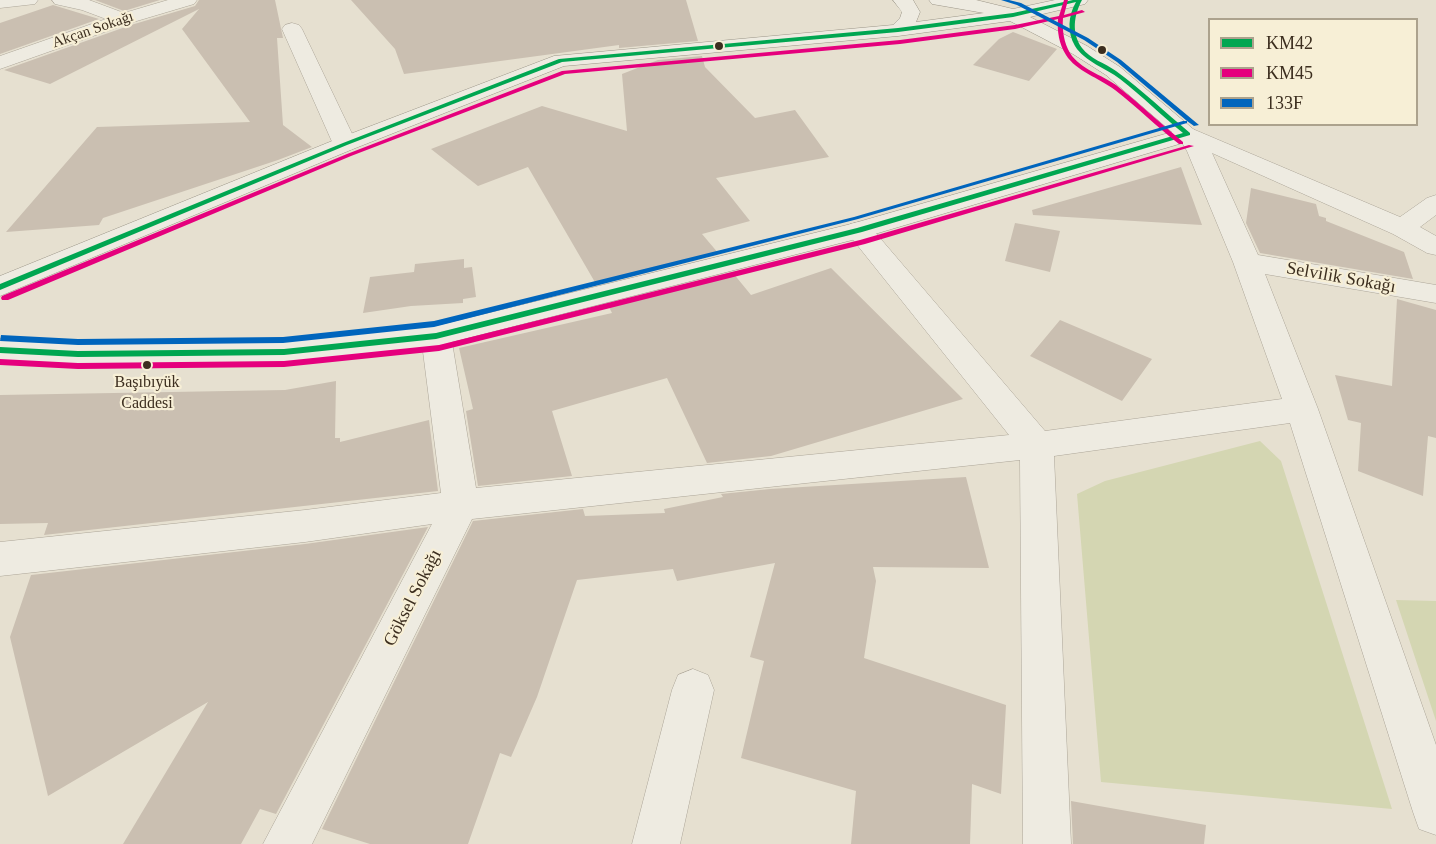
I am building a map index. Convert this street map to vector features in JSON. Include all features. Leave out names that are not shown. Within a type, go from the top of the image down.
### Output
[{"type":"street","points":[[0,3],[29,0]]},
{"type":"street","points":[[62,0],[87,5],[123,19]]},
{"type":"street","name":"Akçan Sokağı","points":[[0,63],[123,19],[188,0]]},
{"type":"street","points":[[898,30],[911,18],[912,12],[909,5],[902,0]]},
{"type":"street","points":[[938,0],[974,5],[1012,15],[1080,50],[1113,71],[1188,134],[1402,228],[1436,246]]},
{"type":"street","points":[[974,5],[1079,0]]},
{"type":"street","points":[[0,287],[345,144],[561,60],[898,30],[1012,15],[1079,0]]},
{"type":"street","points":[[1079,0],[1072,16],[1072,29],[1080,50]]},
{"type":"street","points":[[292,29],[345,144]]},
{"type":"street","points":[[0,350],[78,354],[284,352],[436,336],[859,230],[1188,134]]},
{"type":"street","points":[[1188,134],[1199,152],[1247,262],[1302,409],[1436,812]]},
{"type":"street","points":[[1402,228],[1436,203]]},
{"type":"street","points":[[859,230],[1037,445],[1047,844]]},
{"type":"street","name":"Selvilik Sokağı","points":[[1247,262],[1436,294]]},
{"type":"street","points":[[436,336],[460,505]]},
{"type":"street","points":[[0,559],[305,526],[460,505],[1037,445],[1302,409]]},
{"type":"street","name":"Göksel Sokağı","points":[[287,844],[460,505]]},
{"type":"street","points":[[656,844],[693,690]]},
{"type":"green space","points":[[1260,441],[1281,461],[1392,809],[1101,782],[1077,494],[1105,481]]},
{"type":"green space","points":[[1396,600],[1436,601],[1436,721]]},
{"type":"building","points":[[95,0],[160,0],[124,11]]},
{"type":"building","points":[[199,0],[275,0],[283,38],[277,38],[283,125],[312,147],[103,218],[99,225],[6,232],[97,127],[250,122],[182,29],[199,9],[50,84],[4,70],[131,25],[195,6]]},
{"type":"building","points":[[351,0],[686,0],[698,41],[619,48],[619,45],[404,74],[395,49]]},
{"type":"building","points":[[53,5],[99,19],[0,54],[0,23]]},
{"type":"building","points":[[1013,32],[1057,49],[1029,81],[973,65],[999,39]]},
{"type":"building","points":[[702,56],[705,67],[755,118],[795,110],[829,157],[716,178],[750,221],[702,234],[719,254],[596,284],[528,167],[478,186],[431,149],[542,106],[627,131],[622,74],[658,60]]},
{"type":"building","points":[[1181,167],[1202,225],[1033,215],[1032,210]]},
{"type":"building","points":[[1251,188],[1316,204],[1319,216],[1326,218],[1326,221],[1404,252],[1413,279],[1260,253],[1246,223]]},
{"type":"building","points":[[1015,223],[1060,231],[1050,272],[1005,261]]},
{"type":"building","points":[[464,259],[464,268],[472,267],[476,297],[463,299],[463,303],[411,306],[363,313],[370,277],[414,272],[415,264]]},
{"type":"building","points":[[831,268],[963,399],[771,456],[707,463],[667,378],[552,411],[572,476],[478,486],[466,411],[473,409],[459,348],[612,313],[608,305],[733,273],[751,295]]},
{"type":"building","points":[[1397,299],[1436,310],[1436,438],[1428,436],[1423,496],[1358,471],[1361,423],[1348,420],[1335,375],[1392,386]]},
{"type":"building","points":[[1060,320],[1152,359],[1122,401],[1030,356]]},
{"type":"building","points":[[336,381],[335,438],[340,438],[340,442],[429,420],[438,491],[44,535],[48,523],[0,524],[0,395],[285,390]]},
{"type":"building","points":[[966,477],[989,568],[873,567],[876,581],[864,658],[1006,705],[1001,794],[972,784],[970,844],[851,844],[856,791],[741,758],[764,661],[750,657],[775,563],[677,581],[673,569],[577,580],[537,697],[511,757],[500,753],[468,844],[370,844],[322,829],[473,521],[583,509],[585,516],[665,513],[664,509],[723,497],[721,494]]},
{"type":"building","points":[[428,527],[276,814],[260,809],[241,844],[123,844],[208,702],[48,796],[10,637],[31,575],[305,544]]},
{"type":"building","points":[[1071,801],[1206,825],[1204,844],[1073,844]]},
{"type":"transit line","name":"133F","points":[[1003,0],[1019,4],[1086,39],[1119,61],[1196,125]]},
{"type":"transit line","name":"KM45","points":[[1066,0],[1060,20],[1061,34],[1072,59],[1116,88],[1181,143]]},
{"type":"transit line","name":"KM42","points":[[0,287],[345,144],[561,60],[898,30],[1013,15],[1079,0]]},
{"type":"transit line","name":"KM42","points":[[1080,0],[1074,12],[1072,24],[1079,48],[1086,56],[1123,78],[1188,134]]},
{"type":"transit line","name":"KM45","points":[[5,298],[349,155],[564,72],[900,42],[1015,27],[1082,12]]},
{"type":"transit line","name":"133F","points":[[1,338],[78,342],[283,340],[434,324],[856,218],[1185,122]]},
{"type":"transit line","name":"KM42","points":[[0,350],[78,354],[284,352],[436,336],[859,230],[1188,134]]},
{"type":"transit line","name":"KM45","points":[[0,362],[78,366],[284,364],[439,348],[862,242],[1191,146]]},
{"type":"place","name":"Başıbıyük Caddesi","points":[[147,365]]}]
